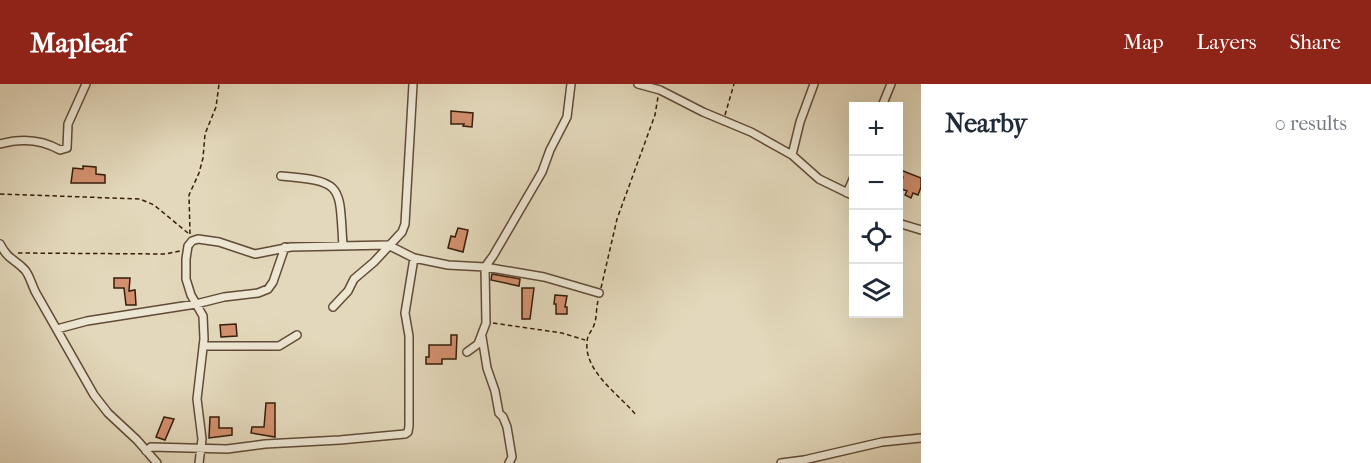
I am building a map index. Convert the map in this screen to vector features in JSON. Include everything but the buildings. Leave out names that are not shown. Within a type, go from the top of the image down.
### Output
[{"type":"street","points":[[0,144],[27,140],[45,142],[60,150],[67,148],[68,124],[86,84]]},
{"type":"street","points":[[333,307],[348,291],[354,279],[374,262],[402,232],[405,225],[412,84]]},
{"type":"street","points":[[467,352],[478,344],[486,322],[484,267],[493,256],[542,172],[550,150],[567,117],[572,84]]},
{"type":"street","points":[[638,84],[660,90],[751,132],[792,155],[819,179],[849,194]]},
{"type":"street","points":[[792,155],[800,122],[814,84]]},
{"type":"street","points":[[884,102],[891,84]]},
{"type":"street","points":[[280,176],[315,179],[330,185],[337,193],[341,204],[343,246]]},
{"type":"street","points":[[903,225],[921,230]]},
{"type":"street","points":[[199,463],[201,427],[197,399],[203,346],[203,316],[186,279],[188,246],[198,238],[219,242],[255,254],[285,247],[388,245],[414,258],[448,265],[484,267],[544,277],[599,293]]},
{"type":"street","points":[[0,244],[5,253],[26,272],[94,395],[157,463]]},
{"type":"street","points":[[57,329],[87,321],[196,304],[224,297],[242,296],[268,289],[273,282],[285,247]]},
{"type":"street","points":[[146,450],[157,447],[227,448],[340,441],[408,432],[410,345],[405,313],[414,258]]},
{"type":"street","points":[[482,334],[486,368],[495,392],[499,413],[507,427],[512,457],[509,463]]},
{"type":"street","points":[[203,346],[279,346],[297,335]]},
{"type":"street","points":[[781,463],[882,442],[921,438]]},
{"type":"path","points":[[188,242],[190,233],[189,195],[199,173],[205,134],[216,107],[219,84]]},
{"type":"path","points":[[723,120],[735,84]]},
{"type":"path","points":[[636,416],[609,390],[598,374],[587,351],[586,341],[594,325],[599,293],[617,219],[654,115],[660,90]]},
{"type":"path","points":[[0,194],[140,199],[154,205],[190,233]]},
{"type":"path","points":[[5,253],[165,254],[178,252],[183,248]]},
{"type":"path","points":[[486,322],[562,333],[586,341]]}]
